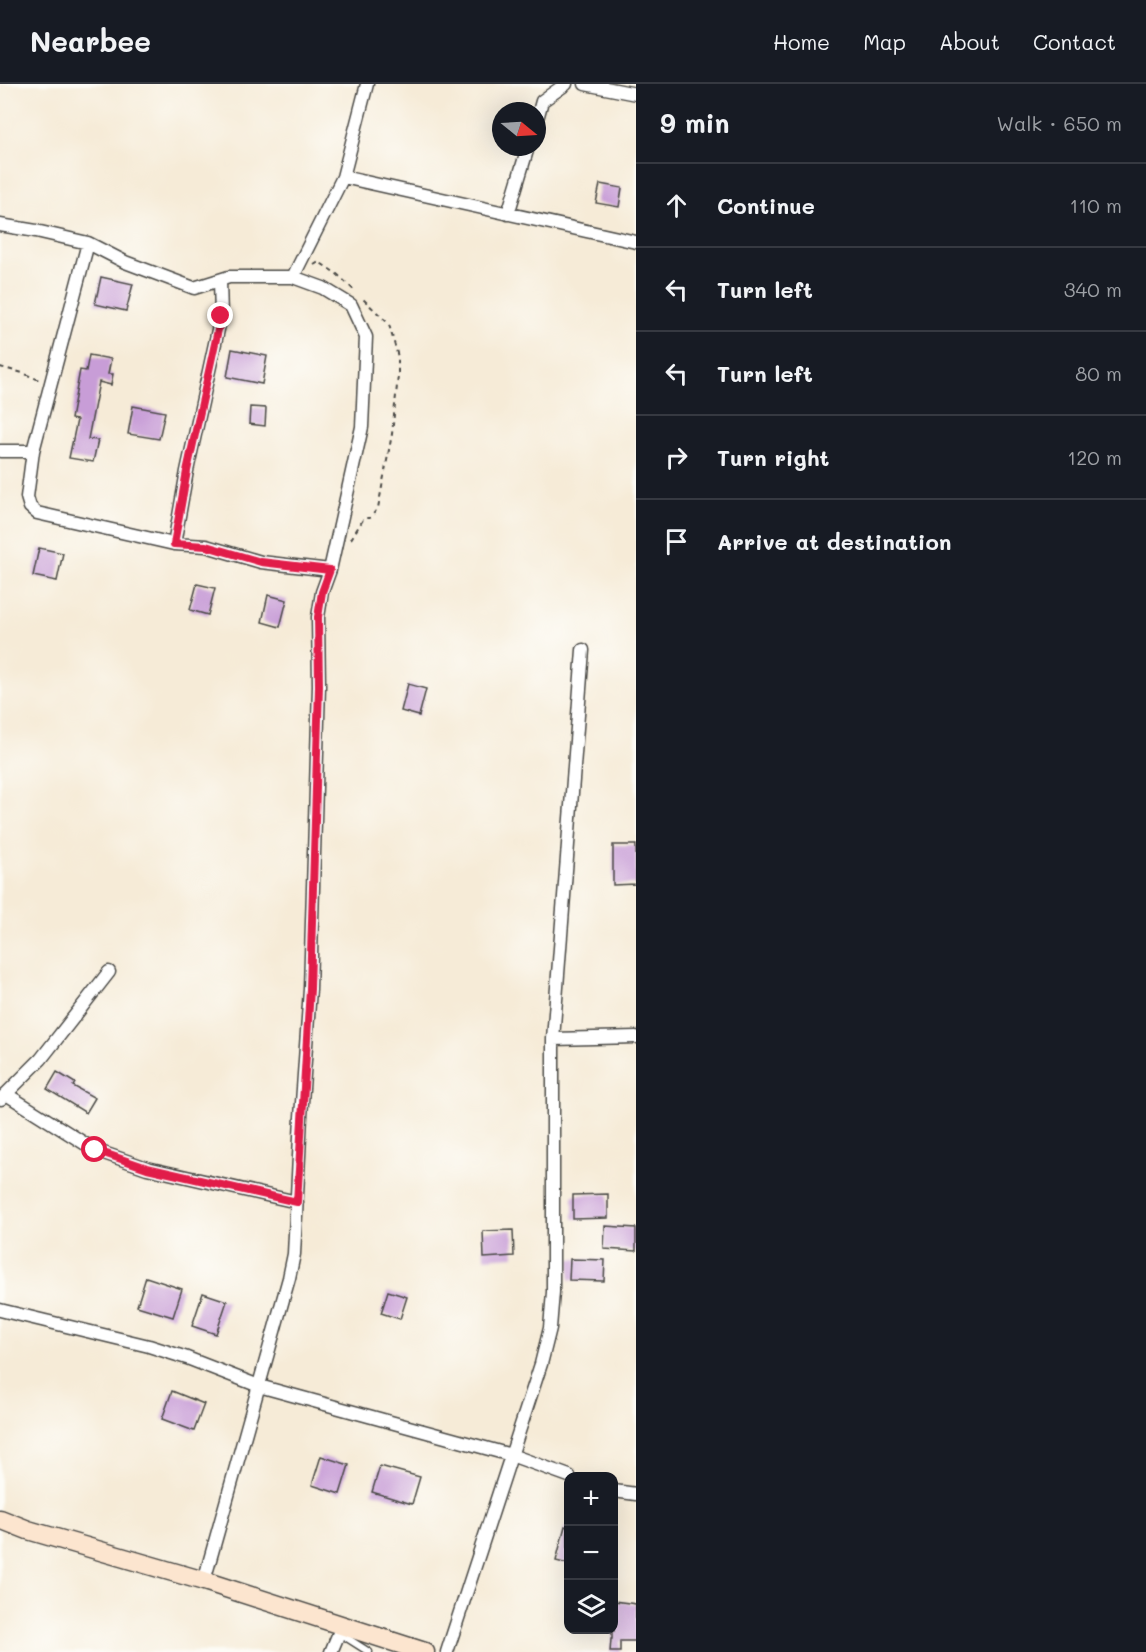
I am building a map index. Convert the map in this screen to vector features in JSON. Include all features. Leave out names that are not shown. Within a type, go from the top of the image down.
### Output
[{"type":"street","points":[[293,277],[343,177],[367,84]]},
{"type":"street","points":[[542,102],[566,84]]},
{"type":"street","points":[[585,84],[636,94]]},
{"type":"street","points":[[508,214],[525,156]]},
{"type":"street","points":[[343,177],[636,242]]},
{"type":"street","points":[[0,225],[88,243],[125,262],[194,288],[229,277],[293,277],[323,288],[351,305],[366,337],[362,427],[318,617],[319,686],[310,989],[293,1262],[204,1581]]},
{"type":"street","points":[[88,243],[33,451],[27,497],[30,507],[37,513],[174,544],[206,546],[261,562],[330,570]]},
{"type":"street","points":[[174,544],[187,471],[221,316],[220,280]]},
{"type":"street","points":[[0,451],[33,451]]},
{"type":"street","points":[[447,1652],[541,1364],[550,1328],[553,1292],[553,1039],[583,650]]},
{"type":"street","points":[[109,972],[41,1059],[3,1096],[95,1150],[147,1168],[297,1202]]},
{"type":"street","points":[[553,1039],[636,1037]]},
{"type":"street","points":[[0,1310],[149,1346],[259,1386],[511,1455],[564,1475]]},
{"type":"street","points":[[618,1492],[636,1494]]},
{"type":"street","points":[[0,1519],[28,1530],[204,1581],[315,1618],[339,1629],[425,1652]]},
{"type":"street","points":[[331,1652],[339,1629]]},
{"type":"lane","points":[[339,1629],[369,1652]]},
{"type":"path","points":[[0,367],[50,383]]},
{"type":"building","points":[[600,184],[622,188],[619,207],[596,203]]},
{"type":"building","points":[[101,277],[133,284],[126,311],[95,304]]},
{"type":"building","points":[[232,349],[267,356],[262,384],[227,377]]},
{"type":"building","points":[[89,355],[111,359],[108,374],[113,374],[111,385],[99,382],[88,439],[98,440],[93,462],[69,458],[77,420],[71,419],[80,370],[86,371]]},
{"type":"building","points":[[133,406],[165,412],[159,439],[128,434]]},
{"type":"building","points":[[250,407],[266,408],[265,426],[249,424]]},
{"type":"building","points":[[39,548],[63,553],[57,581],[33,576]]},
{"type":"building","points":[[197,584],[215,588],[208,615],[190,610]]},
{"type":"building","points":[[268,595],[287,600],[280,627],[262,622]]},
{"type":"building","points":[[408,684],[426,689],[419,716],[401,711]]},
{"type":"building","points":[[613,845],[636,845],[636,884],[613,885]]},
{"type":"building","points":[[57,1072],[75,1083],[73,1086],[95,1098],[86,1113],[47,1089]]},
{"type":"building","points":[[608,1194],[608,1218],[573,1219],[573,1195]]},
{"type":"building","points":[[605,1226],[636,1228],[636,1251],[604,1249]]},
{"type":"building","points":[[513,1230],[514,1256],[484,1258],[483,1231]]},
{"type":"building","points":[[570,1259],[605,1260],[604,1281],[569,1280]]},
{"type":"building","points":[[146,1277],[182,1289],[173,1317],[137,1306]]},
{"type":"building","points":[[388,1291],[407,1297],[400,1319],[381,1313]]},
{"type":"building","points":[[203,1293],[227,1301],[216,1334],[192,1326]]},
{"type":"building","points":[[172,1391],[204,1404],[194,1431],[162,1419]]},
{"type":"building","points":[[321,1456],[349,1465],[340,1494],[312,1485]]},
{"type":"building","points":[[380,1466],[420,1477],[412,1504],[372,1492]]},
{"type":"building","points":[[564,1530],[564,1563],[556,1561]]},
{"type":"building","points":[[618,1602],[636,1604],[636,1641],[620,1641],[620,1652],[610,1652],[612,1634],[618,1634]]},
{"type":"route","points":[[95,1150],[147,1168],[297,1202],[310,989],[319,686],[318,617],[322,592],[330,570],[261,562],[206,546],[174,544],[187,471],[221,316]]}]
